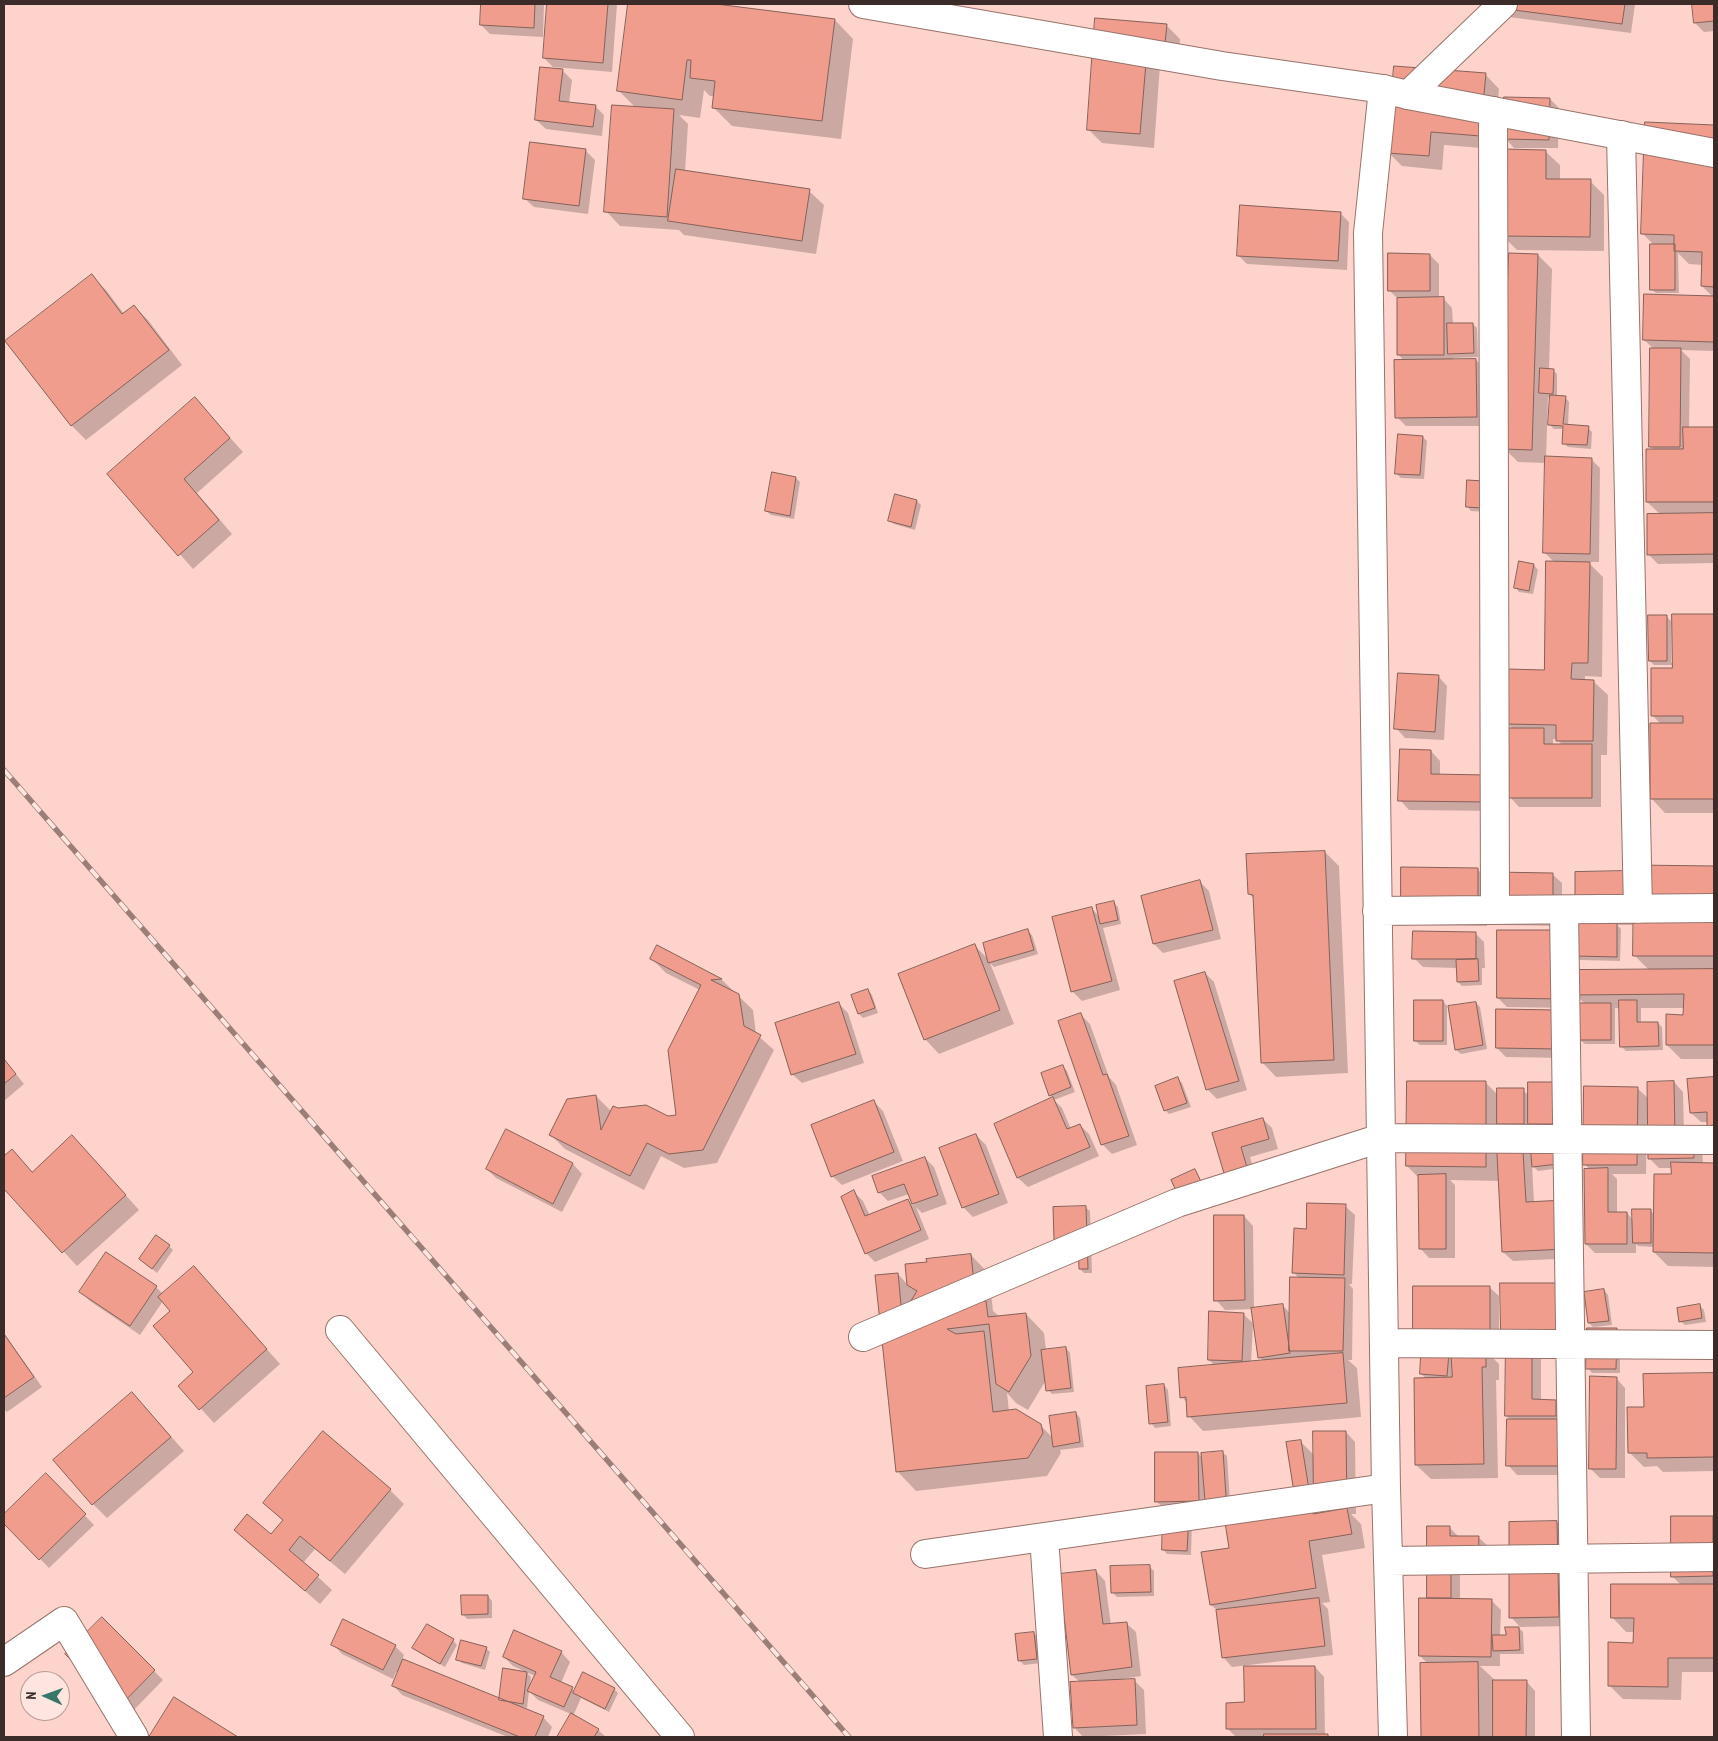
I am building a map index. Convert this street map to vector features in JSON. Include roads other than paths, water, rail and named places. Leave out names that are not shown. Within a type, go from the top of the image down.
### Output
[{"type":"street","points":[[863,4],[1222,66],[1395,92],[1714,153]]},
{"type":"street","points":[[1393,1737],[1386,1488],[1368,233],[1395,92],[1503,4]]},
{"type":"street","points":[[1493,111],[1495,910]]},
{"type":"street","points":[[1621,136],[1638,909]]},
{"type":"street","points":[[1378,912],[1714,908]]},
{"type":"street","points":[[1564,910],[1576,1737]]},
{"type":"street","points":[[864,1337],[1177,1203],[1381,1138],[1714,1140]]},
{"type":"street","points":[[340,1330],[680,1737]]},
{"type":"street","points":[[1384,1343],[1714,1346]]},
{"type":"street","points":[[925,1554],[1386,1488]]},
{"type":"street","points":[[1044,1537],[1058,1737]]},
{"type":"street","points":[[1388,1561],[1714,1557]]},
{"type":"street","points":[[4,1662],[64,1621],[134,1737]]},
{"type":"railway","points":[[4,770],[849,1737]]}]
